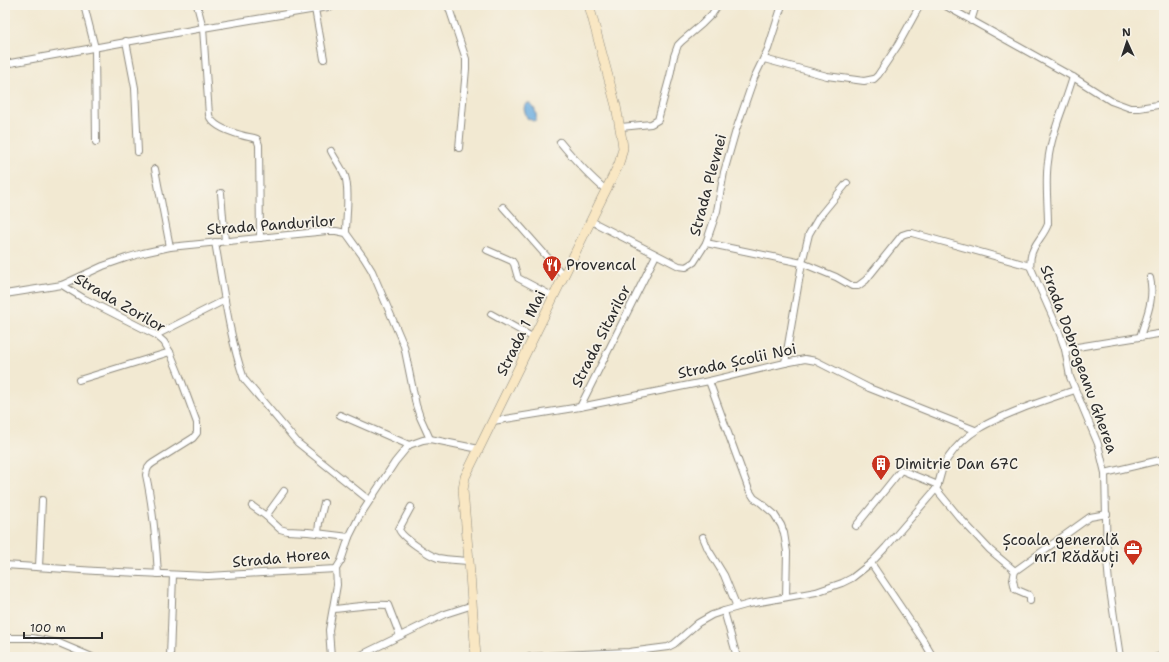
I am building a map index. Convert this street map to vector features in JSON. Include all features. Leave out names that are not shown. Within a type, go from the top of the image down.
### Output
[{"type":"main road","name":"Strada 1 Mai","points":[[476,657],[463,484],[465,477],[619,164],[623,148],[621,127],[589,5]]},
{"type":"street","points":[[84,5],[95,48],[96,142]]},
{"type":"street","points":[[197,5],[203,28],[210,119],[223,128],[240,135],[257,139],[259,144],[260,238]]},
{"type":"street","points":[[292,5],[294,12]]},
{"type":"street","points":[[5,64],[126,41],[340,5]]},
{"type":"street","points":[[448,5],[466,59],[459,148]]},
{"type":"street","points":[[621,127],[651,124],[658,120],[678,45],[702,24],[712,14],[718,5]]},
{"type":"street","name":"Strada Plevnei","points":[[591,221],[679,266],[686,267],[697,258],[706,243],[717,211],[724,172],[736,130],[754,78],[768,49],[782,5]]},
{"type":"street","points":[[764,59],[827,76],[864,81],[871,80],[878,75],[898,45],[920,5]]},
{"type":"street","points":[[944,5],[1073,77],[1111,101],[1130,108],[1164,104]]},
{"type":"street","points":[[971,21],[976,5]]},
{"type":"street","points":[[315,9],[324,59]]},
{"type":"street","points":[[126,41],[135,88],[138,152]]},
{"type":"street","name":"Strada Dobrogeanu Gherea","points":[[1073,77],[1054,135],[1048,162],[1048,224],[1046,230],[1034,248],[1030,266],[1058,329],[1065,349],[1070,377],[1098,444],[1105,473],[1107,560],[1109,584],[1120,657]]},
{"type":"street","points":[[560,142],[594,181],[606,190]]},
{"type":"street","points":[[331,151],[346,180],[346,233]]},
{"type":"street","points":[[155,169],[170,247]]},
{"type":"street","points":[[785,363],[802,263],[809,234],[819,217],[846,183]]},
{"type":"street","points":[[221,193],[225,241]]},
{"type":"street","points":[[504,207],[564,276]]},
{"type":"street","name":"Strada Pandurilor","points":[[5,294],[62,285],[103,266],[143,253],[170,247],[327,231],[346,233],[372,271],[397,327],[404,346],[416,405],[430,439]]},
{"type":"street","points":[[706,243],[802,263],[836,277],[852,286],[858,286],[866,280],[902,235],[908,233],[1030,266]]},
{"type":"street","points":[[216,242],[225,300],[240,368],[244,379],[298,442],[369,500]]},
{"type":"street","points":[[487,250],[512,261],[518,278],[554,297]]},
{"type":"street","name":"Strada Sitarilor","points":[[580,407],[656,255]]},
{"type":"street","points":[[1140,337],[1151,299],[1152,286],[1150,278]]},
{"type":"street","name":"Strada Zorilor","points":[[62,285],[83,298],[156,335],[164,342],[179,374],[197,423],[197,433],[193,438],[146,469],[153,513],[158,574]]},
{"type":"street","points":[[156,335],[225,300]]},
{"type":"street","points":[[492,314],[534,338]]},
{"type":"street","points":[[1065,349],[1164,332]]},
{"type":"street","points":[[79,380],[170,352]]},
{"type":"street","name":"Strada Școlii Noi","points":[[493,421],[580,407],[805,360],[816,361],[869,388],[975,430]]},
{"type":"street","points":[[709,381],[749,490],[754,498],[774,514],[784,533],[787,552],[786,597]]},
{"type":"street","points":[[530,657],[629,652],[668,647],[674,644],[698,623],[712,615],[738,607],[816,592],[852,578],[871,563],[886,547],[937,487],[941,470],[949,456],[964,438],[990,421],[1049,398],[1076,390]]},
{"type":"street","points":[[340,415],[409,445],[430,439],[478,449]]},
{"type":"street","name":"Strada Horea","points":[[5,565],[208,576],[336,569],[341,561],[349,537],[369,500],[395,462],[409,445]]},
{"type":"street","points":[[1105,473],[1164,459]]},
{"type":"street","points":[[856,526],[901,470],[937,487],[959,517],[990,550],[1015,571]]},
{"type":"street","points":[[266,516],[284,491]]},
{"type":"street","points":[[39,568],[42,500]]},
{"type":"street","points":[[318,533],[324,503]]},
{"type":"street","points":[[252,506],[280,529],[349,537]]},
{"type":"street","points":[[411,507],[399,529],[404,537],[437,557],[469,561]]},
{"type":"street","points":[[1030,601],[1029,595],[1015,589],[1013,580],[1015,571],[1090,517],[1107,514]]},
{"type":"street","points":[[703,537],[708,550],[724,575],[738,607]]},
{"type":"street","points":[[871,563],[923,640],[932,657]]},
{"type":"street","points":[[331,657],[329,630],[337,586],[336,569]]},
{"type":"street","points":[[170,657],[173,575]]},
{"type":"street","points":[[333,609],[378,604],[388,605],[400,636]]},
{"type":"street","points":[[357,657],[445,614],[473,605]]},
{"type":"street","points":[[724,611],[737,657]]},
{"type":"street","points":[[5,638],[32,638],[59,643],[92,657]]},
{"type":"street","points":[[629,652],[636,657]]},
{"type":"street","points":[[1157,657],[1164,655]]},
{"type":"water","points":[[528,103],[535,110],[536,120],[533,121],[527,118],[524,109],[525,105]]},
{"type":"place","name":"Provencal","points":[[552,282]]},
{"type":"place","name":"Dimitrie Dan 67C","points":[[881,481]]},
{"type":"place","name":"Școala generală nr.1 Rădăuți","points":[[1133,566]]}]
